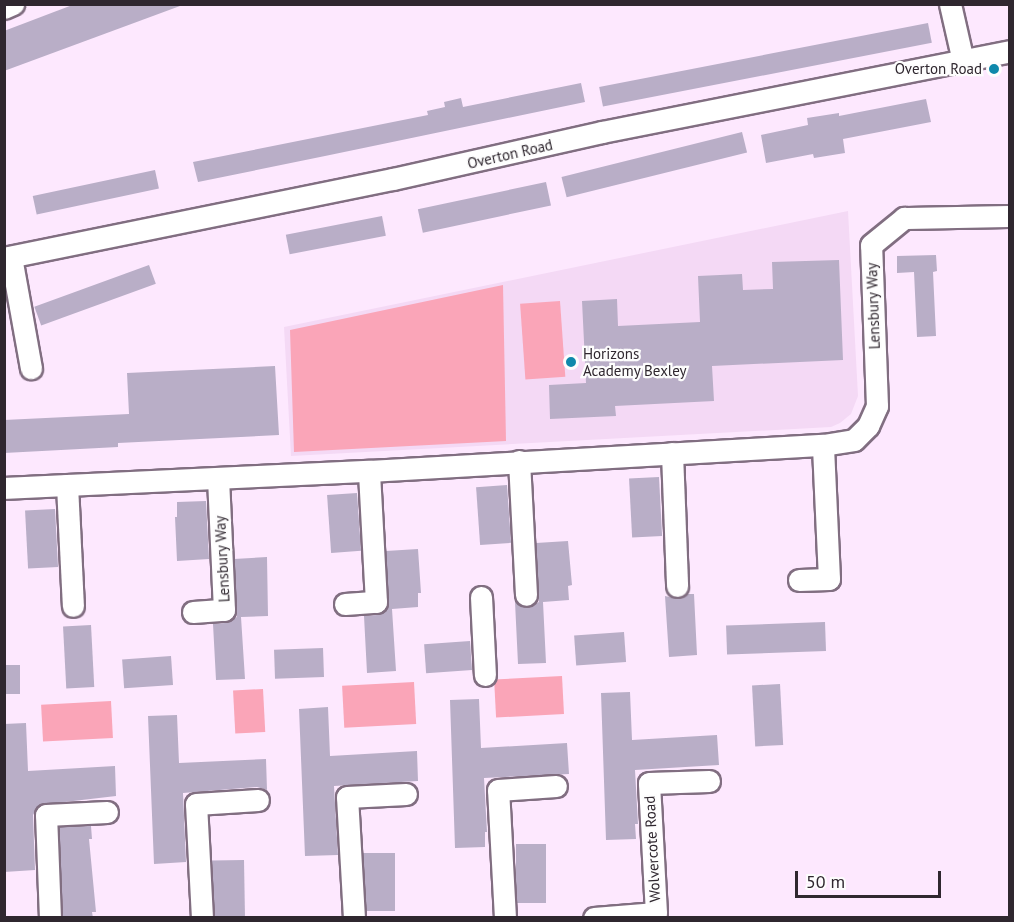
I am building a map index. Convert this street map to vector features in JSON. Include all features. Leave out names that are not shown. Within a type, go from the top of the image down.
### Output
[{"type":"street","points":[[4,8],[13,4]]},
{"type":"street","points":[[951,4],[963,62]]},
{"type":"street","name":"Overton Road","points":[[31,368],[8,257],[393,179],[602,132],[1010,51]]},
{"type":"street","name":"Lensbury Way","points":[[4,488],[369,471],[823,445],[854,440],[867,426],[877,406],[871,245],[904,218],[1010,216]]},
{"type":"street","points":[[799,580],[830,579],[823,445]]},
{"type":"street","points":[[672,453],[677,586]]},
{"type":"street","points":[[519,461],[526,595]]},
{"type":"street","points":[[345,604],[376,602],[369,471]]},
{"type":"street","name":"Lensbury Way","points":[[193,612],[224,610],[218,478]]},
{"type":"street","points":[[67,485],[73,606]]},
{"type":"street","points":[[481,597],[485,675]]},
{"type":"street","name":"Wolvercote Road","points":[[594,918],[656,913],[649,783],[709,781]]},
{"type":"street","points":[[505,918],[498,790],[556,786]]},
{"type":"street","points":[[354,918],[347,796],[406,794]]},
{"type":"street","points":[[202,918],[196,804],[258,800]]},
{"type":"street","points":[[50,918],[46,815],[107,812]]},
{"type":"shaded area","name":"Horizons Academy Bexley","points":[[848,211],[858,396],[851,414],[831,427],[291,456],[284,327]]},
{"type":"shaded area","points":[[503,285],[506,441],[294,452],[290,330]]},
{"type":"shaded area","points":[[560,301],[565,377],[525,380],[520,304]]},
{"type":"shaded area","points":[[562,676],[564,714],[496,718],[494,680]]},
{"type":"shaded area","points":[[414,682],[416,724],[344,728],[342,686]]},
{"type":"shaded area","points":[[263,689],[265,732],[235,734],[233,691]]},
{"type":"shaded area","points":[[111,701],[113,738],[43,742],[41,705]]},
{"type":"building","points":[[75,4],[180,4],[180,6],[4,71],[4,31]]},
{"type":"building","points":[[928,23],[932,43],[603,107],[599,87]]},
{"type":"building","points":[[581,83],[585,102],[198,182],[193,162],[428,115],[427,111],[445,107],[444,102],[461,98],[463,107]]},
{"type":"building","points":[[926,99],[931,122],[843,139],[845,153],[814,158],[813,154],[766,163],[761,135],[808,125],[807,118],[839,113],[839,116]]},
{"type":"building","points":[[742,132],[747,152],[567,197],[562,177]]},
{"type":"building","points":[[155,170],[159,189],[37,215],[33,196]]},
{"type":"building","points":[[546,182],[551,205],[423,233],[418,209]]},
{"type":"building","points":[[382,216],[386,236],[290,254],[286,235]]},
{"type":"building","points":[[936,255],[937,271],[933,272],[936,336],[917,337],[914,272],[897,273],[897,256]]},
{"type":"building","points":[[839,260],[843,360],[712,366],[714,401],[615,406],[616,416],[550,419],[549,385],[586,383],[582,301],[617,299],[618,326],[700,322],[698,276],[742,274],[743,290],[773,289],[772,262]]},
{"type":"building","points":[[149,265],[156,284],[41,326],[34,307]]},
{"type":"building","points":[[275,366],[279,435],[118,443],[118,447],[4,453],[4,420],[129,414],[127,373]]},
{"type":"building","points":[[659,477],[662,536],[632,537],[629,479]]},
{"type":"building","points":[[507,485],[511,543],[480,545],[476,487]]},
{"type":"building","points":[[357,493],[361,551],[331,553],[327,495]]},
{"type":"building","points":[[206,501],[209,559],[177,561],[175,517],[177,517],[177,502]]},
{"type":"building","points":[[55,509],[58,567],[28,568],[25,511]]},
{"type":"building","points":[[568,541],[572,585],[568,586],[569,600],[543,602],[546,663],[518,664],[515,602],[526,608],[539,602],[536,543]]},
{"type":"building","points":[[418,549],[421,593],[418,593],[418,607],[392,609],[396,671],[367,673],[364,616],[377,615],[387,609],[386,551]]},
{"type":"building","points":[[267,557],[268,616],[241,617],[245,679],[216,680],[213,624],[225,623],[237,617],[234,559]]},
{"type":"building","points":[[686,594],[694,594],[697,655],[669,657],[665,596],[678,599]]},
{"type":"building","points":[[825,622],[826,651],[727,654],[726,625]]},
{"type":"building","points":[[91,625],[94,687],[66,688],[63,626]]},
{"type":"building","points":[[624,632],[626,662],[576,665],[574,635]]},
{"type":"building","points":[[470,641],[472,670],[426,673],[424,644]]},
{"type":"building","points":[[323,648],[324,677],[275,679],[274,650]]},
{"type":"building","points":[[171,656],[173,685],[124,688],[122,659]]},
{"type":"building","points":[[4,665],[20,665],[20,694],[4,694]]},
{"type":"building","points":[[780,684],[783,745],[755,746],[752,685]]},
{"type":"building","points":[[630,692],[632,740],[717,735],[719,765],[635,770],[638,824],[635,824],[636,839],[606,840],[601,693]]},
{"type":"building","points":[[479,699],[481,748],[567,743],[569,774],[484,778],[487,832],[485,832],[485,847],[455,848],[450,700]]},
{"type":"building","points":[[328,707],[330,756],[417,751],[418,781],[334,786],[338,855],[305,856],[299,709]]},
{"type":"building","points":[[177,715],[179,763],[266,759],[267,790],[257,787],[183,793],[186,862],[154,864],[148,716]]},
{"type":"building","points":[[26,723],[28,771],[115,766],[116,796],[39,805],[33,815],[35,870],[4,872],[4,724]]},
{"type":"building","points":[[91,826],[92,839],[89,839],[96,912],[92,912],[93,918],[63,918],[59,827]]},
{"type":"building","points":[[516,844],[546,844],[546,903],[516,903]]},
{"type":"building","points":[[363,853],[395,853],[395,911],[363,911]]},
{"type":"building","points":[[244,860],[245,918],[213,918],[212,861]]},
{"type":"place","name":"Overton Road","points":[[994,69]]},
{"type":"place","name":"Horizons Academy Bexley","points":[[571,362]]}]
